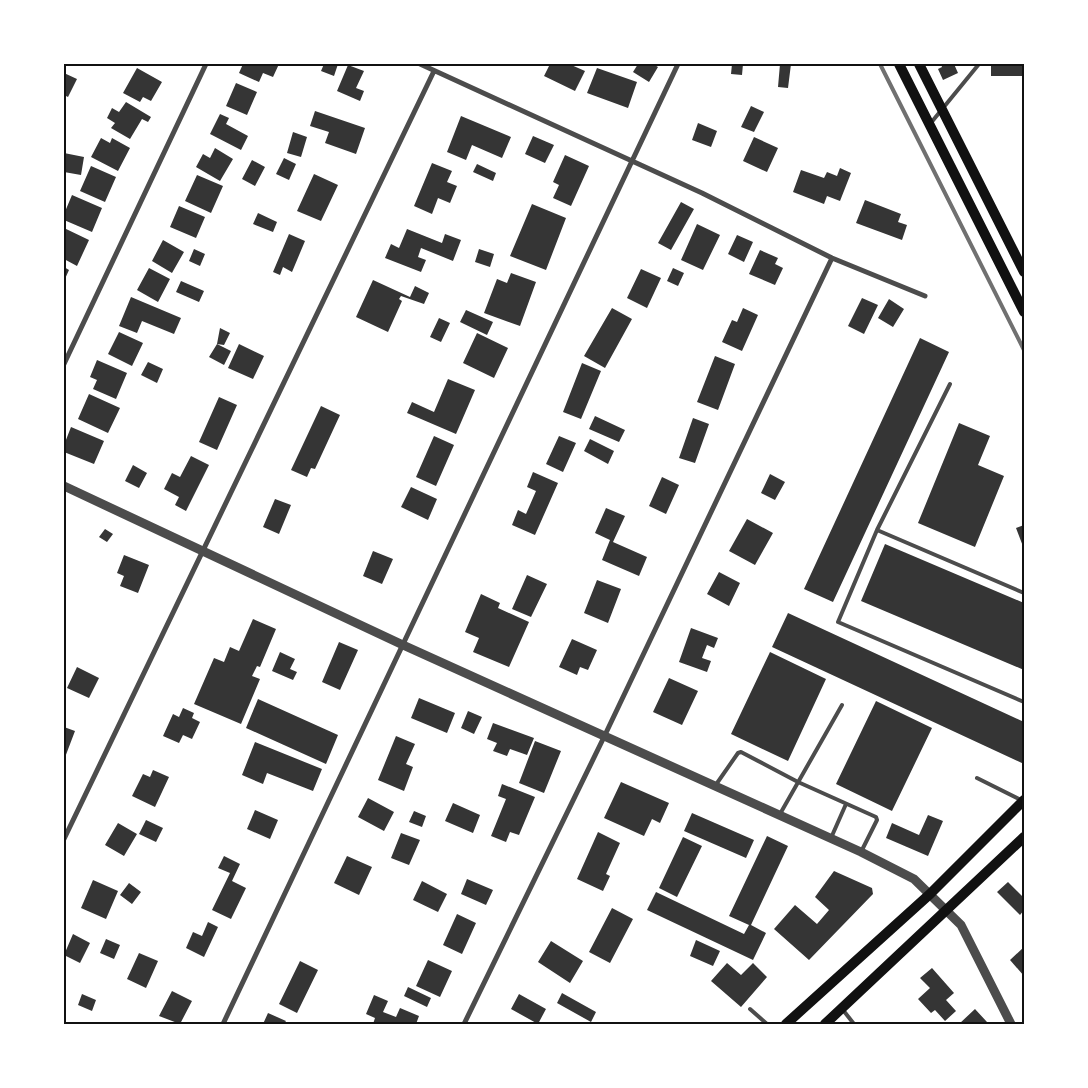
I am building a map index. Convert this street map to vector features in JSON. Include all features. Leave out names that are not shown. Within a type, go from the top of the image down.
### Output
[{"type":"main road","points":[[899,64],[1024,312]]},
{"type":"main road","points":[[919,64],[1024,272]]},
{"type":"main road","points":[[786,1024],[930,894],[1023,800]]},
{"type":"main road","points":[[824,1024],[1024,837]]},
{"type":"street","points":[[64,364],[206,64]]},
{"type":"street","points":[[420,64],[702,193],[832,258],[925,296]]},
{"type":"street","points":[[223,1024],[678,64]]},
{"type":"street","points":[[64,838],[434,71]]},
{"type":"street","points":[[464,1024],[604,737],[832,258]]},
{"type":"street","points":[[64,486],[604,737],[861,852],[914,879],[961,925],[1011,1024]]},
{"type":"lane","points":[[929,125],[979,64]]},
{"type":"lane","points":[[950,384],[877,530],[838,622],[1024,702]]},
{"type":"lane","points":[[877,530],[1024,593]]},
{"type":"lane","points":[[779,816],[842,705]]},
{"type":"lane","points":[[715,786],[728,764],[739,752],[798,782],[877,818],[861,852]]},
{"type":"lane","points":[[976,778],[1023,800]]},
{"type":"lane","points":[[831,839],[846,804]]},
{"type":"lane","points":[[842,1008],[854,1024]]},
{"type":"lane","points":[[750,1009],[768,1024]]},
{"type":"building","points":[[243,64],[279,64],[273,77],[263,73],[259,82],[239,73]]},
{"type":"building","points":[[324,64],[338,64],[334,76],[321,71]]},
{"type":"building","points":[[550,64],[569,64],[585,71],[575,91],[544,76]]},
{"type":"building","points":[[638,64],[653,64],[658,67],[649,82],[633,72]]},
{"type":"building","points":[[732,64],[743,64],[742,75],[731,74]]},
{"type":"building","points":[[780,64],[791,64],[788,88],[778,87]]},
{"type":"building","points":[[941,64],[954,64],[958,73],[943,80],[938,69],[942,67]]},
{"type":"building","points":[[348,65],[364,71],[356,88],[364,91],[360,101],[337,91]]},
{"type":"building","points":[[991,66],[1024,66],[1024,76],[991,76]]},
{"type":"building","points":[[137,68],[162,82],[151,101],[143,97],[140,102],[123,93]]},
{"type":"building","points":[[597,68],[637,82],[628,108],[587,93]]},
{"type":"building","points":[[64,73],[77,79],[68,97],[64,95]]},
{"type":"building","points":[[236,83],[257,92],[247,115],[226,106]]},
{"type":"building","points":[[126,102],[151,117],[148,122],[142,119],[130,139],[111,128],[115,123],[107,118],[112,108],[119,112]]},
{"type":"building","points":[[751,106],[764,112],[754,132],[741,127]]},
{"type":"building","points":[[315,111],[365,128],[356,154],[325,143],[329,132],[310,126]]},
{"type":"building","points":[[220,114],[229,118],[226,124],[248,136],[241,150],[210,134]]},
{"type":"building","points":[[461,116],[511,137],[502,158],[472,145],[466,160],[447,152]]},
{"type":"building","points":[[698,123],[717,131],[711,147],[692,140]]},
{"type":"building","points":[[293,132],[307,137],[301,157],[287,153]]},
{"type":"building","points":[[533,136],[554,145],[545,163],[525,154]]},
{"type":"building","points":[[754,137],[778,148],[767,172],[743,161]]},
{"type":"building","points":[[101,138],[110,143],[112,138],[130,148],[118,171],[91,157]]},
{"type":"building","points":[[215,148],[233,159],[220,181],[196,167],[203,154],[210,158]]},
{"type":"building","points":[[64,153],[84,157],[81,175],[64,172]]},
{"type":"building","points":[[565,155],[589,166],[571,206],[553,198],[559,185],[553,182]]},
{"type":"building","points":[[284,158],[296,164],[289,180],[276,174]]},
{"type":"building","points":[[252,160],[265,167],[255,186],[242,179]]},
{"type":"building","points":[[432,163],[452,171],[447,182],[457,186],[450,203],[438,198],[432,214],[414,206]]},
{"type":"building","points":[[477,164],[496,173],[493,181],[473,172]]},
{"type":"building","points":[[91,166],[116,177],[105,202],[80,191]]},
{"type":"building","points":[[840,168],[851,173],[840,201],[827,196],[824,204],[793,192],[801,170],[824,178],[827,172],[837,176]]},
{"type":"building","points":[[314,174],[338,185],[321,221],[297,211]]},
{"type":"building","points":[[197,175],[223,186],[211,213],[185,201]]},
{"type":"building","points":[[72,195],[102,208],[92,232],[64,220],[64,214]]},
{"type":"building","points":[[865,200],[901,214],[898,222],[907,225],[902,240],[856,223]]},
{"type":"building","points":[[681,202],[694,209],[671,250],[658,243]]},
{"type":"building","points":[[532,204],[566,218],[546,270],[510,256]]},
{"type":"building","points":[[179,206],[205,217],[196,238],[170,227]]},
{"type":"building","points":[[258,213],[277,222],[273,232],[253,224]]},
{"type":"building","points":[[697,224],[720,235],[703,270],[681,260]]},
{"type":"building","points":[[64,228],[89,240],[77,266],[64,259]]},
{"type":"building","points":[[407,229],[442,243],[445,234],[461,240],[453,261],[421,248],[418,257],[426,260],[421,272],[385,258],[391,244],[399,248]]},
{"type":"building","points":[[289,234],[305,241],[292,272],[283,267],[280,275],[273,272]]},
{"type":"building","points":[[737,235],[753,242],[744,262],[728,254]]},
{"type":"building","points":[[163,240],[184,252],[172,273],[152,261]]},
{"type":"building","points":[[194,249],[205,254],[200,266],[189,261]]},
{"type":"building","points":[[479,249],[494,254],[490,267],[475,262]]},
{"type":"building","points":[[760,250],[778,258],[775,264],[783,268],[775,285],[749,274]]},
{"type":"building","points":[[64,267],[69,270],[64,281]]},
{"type":"building","points":[[149,268],[170,279],[158,302],[137,290]]},
{"type":"building","points":[[673,268],[684,273],[678,286],[667,281]]},
{"type":"building","points":[[641,269],[661,278],[647,308],[627,298]]},
{"type":"building","points":[[511,273],[536,282],[520,326],[484,313],[497,279],[507,283]]},
{"type":"building","points":[[373,280],[410,297],[415,286],[429,293],[424,304],[401,296],[399,299],[402,301],[388,332],[356,317]]},
{"type":"building","points":[[181,281],[204,291],[199,302],[176,292]]},
{"type":"building","points":[[131,297],[181,318],[174,334],[142,321],[137,333],[119,326]]},
{"type":"building","points":[[862,298],[878,305],[864,334],[848,326]]},
{"type":"building","points":[[889,299],[904,309],[893,327],[878,318]]},
{"type":"building","points":[[612,308],[632,319],[605,368],[584,356]]},
{"type":"building","points":[[743,308],[758,315],[742,351],[722,342],[732,320],[737,322]]},
{"type":"building","points":[[466,310],[493,322],[487,335],[460,322]]},
{"type":"building","points":[[439,318],[450,323],[441,342],[430,337]]},
{"type":"building","points":[[220,328],[230,333],[224,345],[217,344]]},
{"type":"building","points":[[119,332],[143,343],[132,366],[108,354]]},
{"type":"building","points":[[477,333],[508,348],[494,378],[463,363]]},
{"type":"building","points":[[920,338],[949,352],[833,602],[804,589]]},
{"type":"building","points":[[217,344],[231,351],[224,365],[209,357]]},
{"type":"building","points":[[239,344],[264,356],[253,379],[228,368]]},
{"type":"building","points":[[715,356],[735,364],[718,410],[697,402]]},
{"type":"building","points":[[97,360],[127,373],[116,399],[93,389],[97,380],[90,377]]},
{"type":"building","points":[[148,362],[163,369],[157,383],[141,375]]},
{"type":"building","points":[[582,363],[601,371],[581,419],[563,412]]},
{"type":"building","points":[[448,379],[475,390],[456,434],[407,413],[412,402],[434,412]]},
{"type":"building","points":[[89,394],[120,408],[108,433],[78,419]]},
{"type":"building","points":[[219,397],[237,405],[217,450],[199,442]]},
{"type":"building","points":[[321,406],[340,415],[315,469],[311,468],[307,477],[291,470]]},
{"type":"building","points":[[595,416],[625,430],[619,442],[589,429]]},
{"type":"building","points":[[693,418],[709,424],[695,463],[679,458]]},
{"type":"building","points":[[959,423],[990,436],[978,465],[1004,476],[975,547],[918,523]]},
{"type":"building","points":[[71,427],[104,441],[94,464],[64,452],[64,445]]},
{"type":"building","points":[[434,436],[454,445],[436,486],[416,477]]},
{"type":"building","points":[[559,436],[576,443],[563,472],[546,464]]},
{"type":"building","points":[[590,439],[614,451],[608,464],[584,451]]},
{"type":"building","points":[[191,456],[209,465],[186,511],[175,505],[179,497],[164,489],[172,473],[180,477]]},
{"type":"building","points":[[133,465],[147,473],[139,488],[125,481]]},
{"type":"building","points":[[533,472],[558,483],[535,535],[512,525],[518,510],[526,514],[536,491],[527,487]]},
{"type":"building","points":[[770,474],[785,482],[775,500],[761,493]]},
{"type":"building","points":[[662,477],[679,485],[666,514],[649,506]]},
{"type":"building","points":[[411,487],[437,499],[428,520],[401,507]]},
{"type":"building","points":[[275,499],[291,505],[279,534],[263,527]]},
{"type":"building","points":[[606,508],[625,516],[613,542],[647,557],[639,576],[602,560],[610,540],[595,533]]},
{"type":"building","points":[[747,519],[773,533],[755,565],[729,551]]},
{"type":"building","points":[[1024,525],[1024,549],[1016,528]]},
{"type":"building","points":[[105,529],[113,534],[107,542],[99,537]]},
{"type":"building","points":[[885,544],[1024,603],[1024,670],[861,601]]},
{"type":"building","points":[[373,551],[393,559],[382,584],[363,576]]},
{"type":"building","points":[[124,555],[149,565],[138,593],[120,586],[124,576],[117,573]]},
{"type":"building","points":[[719,572],[740,583],[729,606],[707,594]]},
{"type":"building","points":[[527,575],[547,584],[531,617],[512,609]]},
{"type":"building","points":[[597,580],[621,589],[608,623],[584,613]]},
{"type":"building","points":[[481,594],[500,603],[498,608],[529,622],[509,667],[473,652],[479,638],[465,632]]},
{"type":"building","points":[[788,613],[1024,722],[1024,764],[772,647]]},
{"type":"building","points":[[253,619],[276,629],[260,667],[257,666],[252,676],[260,679],[241,724],[194,704],[214,658],[224,662],[230,647],[239,651]]},
{"type":"building","points":[[691,628],[718,638],[714,648],[707,645],[702,658],[711,661],[707,672],[679,662]]},
{"type":"building","points":[[572,639],[597,650],[588,670],[580,667],[577,675],[559,667]]},
{"type":"building","points":[[339,642],[358,650],[340,690],[322,682]]},
{"type":"building","points":[[280,652],[295,659],[290,669],[297,672],[293,680],[272,671]]},
{"type":"building","points":[[770,652],[826,679],[788,761],[731,734]]},
{"type":"building","points":[[77,667],[99,678],[89,698],[67,688]]},
{"type":"building","points":[[669,678],[698,691],[682,725],[653,712]]},
{"type":"building","points":[[419,698],[455,713],[447,733],[411,718]]},
{"type":"building","points":[[258,699],[338,735],[326,764],[246,728]]},
{"type":"building","points":[[876,701],[932,728],[892,811],[836,784]]},
{"type":"building","points":[[183,708],[194,713],[192,718],[200,722],[192,739],[183,735],[179,743],[163,736],[173,714],[179,717]]},
{"type":"building","points":[[468,711],[482,717],[474,734],[461,728]]},
{"type":"building","points":[[493,723],[534,738],[527,755],[510,749],[507,756],[493,751],[497,743],[487,739]]},
{"type":"building","points":[[64,727],[75,731],[64,760]]},
{"type":"building","points":[[396,736],[415,744],[406,764],[413,767],[404,791],[378,780]]},
{"type":"building","points":[[535,741],[561,751],[544,793],[519,783]]},
{"type":"building","points":[[255,742],[322,769],[313,791],[267,773],[263,784],[242,775]]},
{"type":"building","points":[[153,770],[169,777],[155,807],[132,796],[143,774],[150,777]]},
{"type":"building","points":[[621,782],[669,803],[660,823],[652,819],[644,836],[604,818]]},
{"type":"building","points":[[502,784],[535,797],[519,835],[510,832],[506,842],[491,836],[506,799],[498,796]]},
{"type":"building","points":[[368,798],[394,812],[384,831],[358,817]]},
{"type":"building","points":[[453,803],[480,815],[473,833],[445,821]]},
{"type":"building","points":[[255,810],[278,820],[270,839],[247,829]]},
{"type":"building","points":[[414,811],[426,816],[422,827],[409,822]]},
{"type":"building","points":[[692,813],[754,840],[746,858],[684,831]]},
{"type":"building","points":[[928,815],[943,821],[928,856],[886,838],[892,823],[919,835]]},
{"type":"building","points":[[146,820],[163,828],[156,842],[139,834]]},
{"type":"building","points":[[118,823],[137,834],[124,856],[105,845]]},
{"type":"building","points":[[598,832],[620,843],[606,874],[610,876],[603,891],[577,879]]},
{"type":"building","points":[[401,833],[420,840],[409,865],[391,858]]},
{"type":"building","points":[[767,836],[788,846],[751,925],[766,933],[753,960],[647,910],[656,892],[744,934],[749,925],[729,916]]},
{"type":"building","points":[[683,837],[702,846],[677,897],[659,888]]},
{"type":"building","points":[[224,856],[240,864],[232,881],[246,888],[231,919],[212,910],[230,873],[218,868]]},
{"type":"building","points":[[347,856],[372,867],[359,895],[334,883]]},
{"type":"building","points":[[834,871],[872,888],[873,894],[809,960],[774,929],[795,905],[817,924],[829,910],[815,897]]},
{"type":"building","points":[[467,879],[493,890],[486,905],[461,894]]},
{"type":"building","points":[[93,880],[118,891],[106,919],[81,908]]},
{"type":"building","points":[[422,881],[447,894],[438,912],[413,900]]},
{"type":"building","points":[[1008,882],[1024,898],[1024,910],[1020,915],[997,892]]},
{"type":"building","points":[[129,883],[141,892],[132,904],[120,895]]},
{"type":"building","points":[[612,908],[633,919],[610,963],[589,952]]},
{"type":"building","points":[[457,914],[476,923],[462,954],[443,945]]},
{"type":"building","points":[[208,922],[218,927],[204,957],[186,948],[193,932],[202,936]]},
{"type":"building","points":[[73,934],[90,943],[80,963],[64,955]]},
{"type":"building","points":[[106,939],[120,945],[114,959],[100,953]]},
{"type":"building","points":[[696,940],[720,951],[713,966],[690,956]]},
{"type":"building","points":[[551,941],[583,961],[570,983],[538,962]]},
{"type":"building","points":[[1024,947],[1024,976],[1010,960]]},
{"type":"building","points":[[139,953],[158,961],[146,988],[127,979]]},
{"type":"building","points":[[428,960],[452,971],[440,997],[416,986]]},
{"type":"building","points":[[300,961],[318,970],[297,1013],[279,1004]]},
{"type":"building","points":[[727,963],[741,975],[753,963],[767,977],[741,1007],[711,981]]},
{"type":"building","points":[[932,968],[954,993],[946,1000],[956,1011],[945,1021],[935,1010],[931,1013],[918,999],[930,988],[920,978]]},
{"type":"building","points":[[408,987],[431,998],[427,1007],[404,996]]},
{"type":"building","points":[[172,991],[192,1001],[180,1024],[159,1016]]},
{"type":"building","points":[[562,993],[596,1012],[591,1022],[557,1003]]},
{"type":"building","points":[[82,994],[96,1000],[92,1011],[78,1005]]},
{"type":"building","points":[[519,994],[546,1009],[538,1024],[511,1009]]},
{"type":"building","points":[[374,995],[388,1001],[383,1012],[396,1017],[400,1008],[419,1016],[416,1024],[373,1024],[375,1018],[366,1014]]},
{"type":"building","points":[[975,1009],[987,1022],[985,1024],[959,1024]]},
{"type":"building","points":[[268,1013],[286,1021],[284,1024],[263,1024]]},
{"type":"railway","points":[[880,64],[1024,350]]}]
